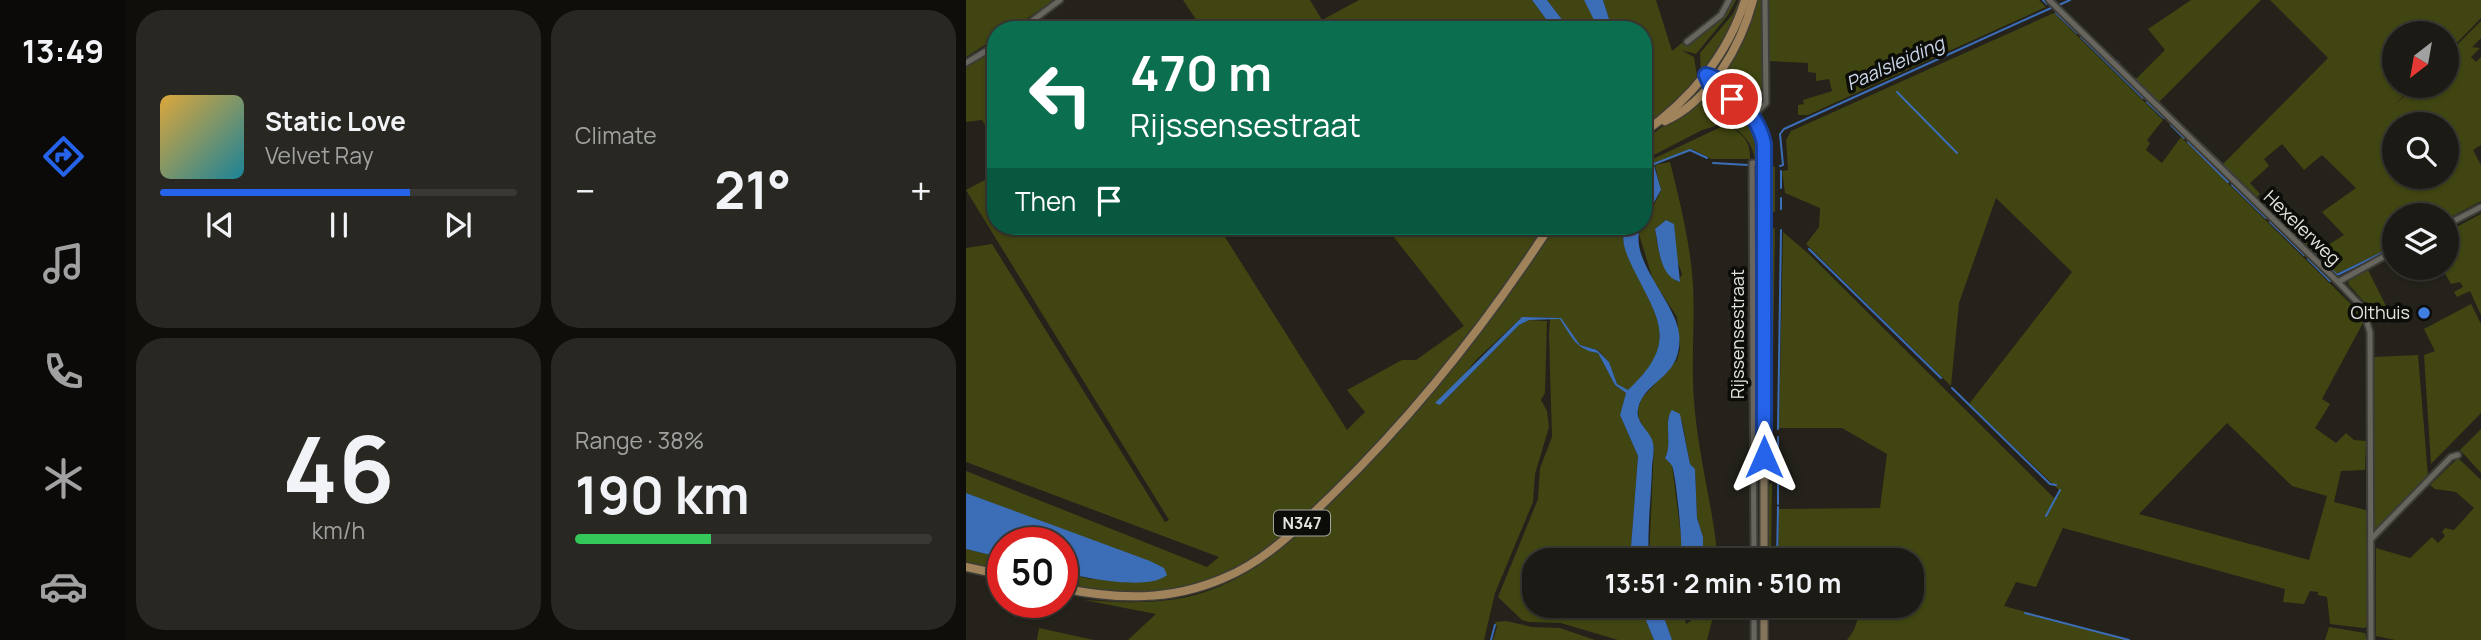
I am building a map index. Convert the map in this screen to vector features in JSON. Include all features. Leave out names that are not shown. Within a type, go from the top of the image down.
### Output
[{"type":"main road","points":[[1711,79],[1745,0]]},
{"type":"main road","points":[[1652,127],[1711,79],[1737,43],[1753,0]]},
{"type":"main road","name":"Rijssensestraat","points":[[1711,79],[1745,107],[1763,136],[1764,548]]},
{"type":"main road","name":"N347","points":[[1078,591],[1110,597],[1171,594],[1216,582],[1260,559],[1329,499],[1406,418],[1478,331],[1544,235]]},
{"type":"main road","points":[[966,567],[987,572]]},
{"type":"main road","points":[[1764,640],[1767,618]]},
{"type":"street","points":[[1032,21],[1060,0]]},
{"type":"street","points":[[1687,42],[1721,15],[1728,0]]},
{"type":"street","points":[[1753,116],[1766,103],[1765,0]]},
{"type":"street","name":"Hexelerweg","points":[[2049,0],[2362,307],[2369,326],[2371,640]]},
{"type":"street","points":[[966,63],[987,50]]},
{"type":"street","name":"Rijssensestraat","points":[[1754,548],[1752,163],[1765,163]]},
{"type":"street","points":[[2459,218],[2481,207]]},
{"type":"street","points":[[2338,282],[2382,258]]},
{"type":"street","points":[[2371,539],[2451,457],[2458,454]]},
{"type":"street","points":[[1754,618],[1754,640]]},
{"type":"green space","points":[[966,0],[1055,0],[1023,21],[987,21],[987,44],[966,57]]},
{"type":"green space","points":[[1183,0],[1310,0],[1322,20],[1359,0],[1532,0],[1547,21],[1197,21]]},
{"type":"green space","points":[[1547,0],[1584,0],[1596,21],[1563,21]]},
{"type":"green space","points":[[1603,0],[1656,0],[1672,51],[1683,42],[1688,46],[1718,21],[1731,0],[1736,0],[1728,15],[1696,54],[1681,50],[1694,57],[1697,76],[1700,75],[1652,121],[1652,21],[1608,21]]},
{"type":"green space","points":[[1739,0],[1743,0],[1726,39],[1701,74],[1700,53],[1733,14]]},
{"type":"green space","points":[[1754,0],[1763,0],[1764,95],[1763,103],[1755,109],[1723,76]]},
{"type":"green space","points":[[1767,0],[2039,0],[2046,7],[1808,115],[1798,115],[1798,105],[1804,104],[1803,100],[1832,91],[1829,79],[1816,81],[1816,73],[1808,72],[1808,63],[1768,61]]},
{"type":"green space","points":[[2191,0],[2261,0],[2159,102],[2136,79],[2165,50],[2148,29]]},
{"type":"green space","points":[[2270,0],[2481,0],[2481,18],[2459,41],[2459,21],[2382,21],[2382,98],[2402,98],[2393,107],[2402,98],[2459,98],[2459,43],[2481,21],[2481,38],[2472,47],[2480,48],[2471,57],[2476,62],[2481,57],[2481,145],[2473,150],[2481,165],[2481,201],[2459,213],[2459,203],[2382,203],[2382,252],[2336,274],[2298,237],[2301,233],[2320,250],[2344,235],[2322,212],[2356,188],[2322,155],[2304,170],[2282,144],[2264,159],[2269,166],[2250,183],[2260,194],[2257,197],[2223,164],[2328,58]]},
{"type":"green space","points":[[2054,13],[2163,120],[2147,140],[2150,143],[2146,150],[2162,163],[2181,137],[2360,313],[2364,321],[2322,399],[2330,404],[2315,428],[2336,443],[2346,433],[2354,440],[2366,441],[2365,470],[2341,471],[2334,502],[2366,510],[2368,626],[2364,628],[2330,624],[2327,597],[2318,595],[2318,592],[2310,591],[2304,604],[2283,602],[2285,589],[2063,528],[2036,587],[2016,582],[2004,606],[2127,640],[1847,640],[1858,618],[1924,618],[1924,548],[1778,548],[1779,509],[1880,508],[1887,454],[1842,428],[1779,428],[1783,232],[1810,255],[2054,498],[2060,491],[1969,404],[2072,272],[1996,198],[1959,303],[1951,386],[1806,244],[1819,227],[1820,208],[1785,193],[1782,171],[1788,170],[1786,140],[1791,131]],"holes":[[[2227,423],[2292,486],[2327,496],[2309,560],[2139,514]]]},
{"type":"green space","points":[[987,52],[987,129],[982,120],[966,122],[966,65]]},
{"type":"green space","points":[[1711,91],[1732,102],[1749,118],[1760,138],[1760,161],[1755,160],[1747,139],[1718,116],[1707,99],[1704,102],[1717,121],[1716,126],[1702,130],[1652,156],[1652,134]]},
{"type":"green space","points":[[1725,125],[1747,142],[1750,159],[1711,159],[1692,149],[1654,163],[1653,159]]},
{"type":"green space","points":[[1670,162],[1690,253],[1693,284],[1694,401],[1716,548],[1703,548],[1703,537],[1697,518],[1695,469],[1690,464],[1682,421],[1668,417],[1669,450],[1665,458],[1672,465],[1682,548],[1650,548],[1654,446],[1639,419],[1638,409],[1642,398],[1677,360],[1680,349],[1677,317],[1653,280],[1639,235],[1652,235],[1652,209],[1661,191],[1655,165]],"holes":[[[1666,220],[1674,224],[1676,257],[1682,274],[1678,282],[1672,277],[1659,251],[1655,229]]]},
{"type":"green space","points":[[1768,165],[1775,167],[1775,212],[1768,211]]},
{"type":"green space","points":[[987,179],[987,224],[966,190]]},
{"type":"green space","points":[[1757,214],[1762,214],[1761,481],[1757,481]]},
{"type":"green space","points":[[2481,214],[2481,315],[2470,291],[2457,297],[2454,292],[2463,287],[2460,282],[2451,284],[2449,280],[2459,280],[2459,226]]},
{"type":"green space","points":[[1775,228],[1772,431],[1767,426],[1768,230]]},
{"type":"green space","points":[[994,235],[1224,235],[1347,430],[1365,412],[1347,390],[1402,360],[1416,360],[1464,326],[1392,235],[1540,235],[1501,292],[1427,386],[1375,446],[1316,507],[1264,552],[1225,575],[1187,588],[1151,592],[1115,592],[1078,587],[1078,576],[1090,579],[1164,568],[1078,535],[1078,527],[1056,527],[966,493],[966,471],[1207,567],[1219,557],[966,462],[966,248],[992,244],[1165,522],[1169,520]]},
{"type":"green space","points":[[1550,235],[1623,235],[1625,248],[1659,328],[1655,357],[1645,373],[1628,391],[1617,384],[1609,362],[1598,350],[1580,345],[1560,318],[1579,345],[1598,353],[1615,385],[1626,393],[1620,415],[1638,456],[1631,548],[1522,548],[1522,618],[1645,618],[1654,640],[1618,640],[1561,623],[1529,622],[1522,620],[1498,597],[1538,499],[1540,468],[1552,437],[1549,334],[1550,319],[1559,318],[1522,317],[1476,360],[1440,405],[1519,325],[1529,320],[1547,321],[1545,393],[1541,400],[1547,411],[1549,427],[1535,474],[1533,502],[1495,593],[1484,640],[1128,640],[1156,614],[1084,600],[1145,602],[1175,599],[1205,592],[1247,573],[1285,546],[1352,482],[1408,422],[1485,327]]},
{"type":"green space","points":[[2368,270],[2387,308],[2386,313],[2373,316],[2348,284],[2349,280]]},
{"type":"green space","points":[[2471,304],[2481,324],[2481,413],[2431,464],[2424,355],[2435,351],[2424,329]]},
{"type":"green space","points":[[2418,355],[2428,476],[2374,530],[2374,357]]},
{"type":"green space","points":[[2481,429],[2481,473],[2460,450]]},
{"type":"green space","points":[[2458,458],[2481,480],[2481,640],[2395,640],[2376,636],[2376,548],[2410,558],[2432,537],[2438,543],[2445,536],[2442,532],[2445,528],[2454,530],[2474,508],[2456,492],[2435,489],[2430,485]]},
{"type":"green space","points":[[1772,483],[1771,548],[1767,548],[1767,486]]},
{"type":"green space","points":[[966,549],[987,554],[987,568],[966,564]]},
{"type":"green space","points":[[1664,618],[1685,618],[1686,624],[1695,618],[1713,618],[1707,640],[1672,640]]},
{"type":"green space","points":[[1506,621],[1532,627],[1560,628],[1595,640],[1493,640],[1497,627],[1495,622]]},
{"type":"green space","points":[[2329,627],[2365,633],[2367,640],[2325,640]]},
{"type":"green space","points":[[1039,628],[1094,640],[1037,640]]},
{"type":"water","points":[[1532,0],[1547,0],[1563,21],[1547,21]]},
{"type":"water","points":[[1584,0],[1603,0],[1609,19],[1594,21]]},
{"type":"water","points":[[1652,158],[1661,190],[1652,206]]},
{"type":"water","points":[[1666,220],[1674,224],[1680,282],[1668,274],[1659,252],[1655,229]]},
{"type":"water","points":[[1623,235],[1639,235],[1640,252],[1676,321],[1679,333],[1676,360],[1648,391],[1638,409],[1639,419],[1654,446],[1649,548],[1631,548],[1638,456],[1620,415],[1626,393],[1615,385],[1598,353],[1579,345],[1560,319],[1529,320],[1519,325],[1440,405],[1435,403],[1522,317],[1561,318],[1580,345],[1597,350],[1609,362],[1617,384],[1628,390],[1655,357],[1659,328],[1655,313],[1625,249]]},
{"type":"water","points":[[1672,410],[1680,414],[1690,464],[1695,469],[1697,518],[1703,537],[1703,548],[1681,548],[1675,482],[1672,466],[1665,458],[1669,415]]},
{"type":"water","points":[[966,493],[1058,527],[987,527],[987,554],[966,549]]},
{"type":"water","points":[[1078,534],[1150,561],[1164,568],[1167,575],[1146,582],[1100,580],[1078,575]]},
{"type":"water","points":[[1645,618],[1664,618],[1672,640],[1654,640]]},
{"type":"waterway","points":[[2043,0],[2047,4]]},
{"type":"waterway","points":[[2054,0],[2057,3]]},
{"type":"waterway","name":"Paalsleiding","points":[[2059,5],[2070,0]]},
{"type":"waterway","name":"Paalsleiding","points":[[1780,166],[1783,165],[1780,134],[1784,129],[2051,8]]},
{"type":"waterway","points":[[2056,13],[2077,33]]},
{"type":"waterway","points":[[2081,37],[2143,98]]},
{"type":"waterway","points":[[2099,45],[2112,57]]},
{"type":"waterway","points":[[2117,61],[2121,66]]},
{"type":"waterway","points":[[2125,70],[2131,76]]},
{"type":"waterway","points":[[2135,79],[2139,83]]},
{"type":"waterway","points":[[2144,88],[2167,111]]},
{"type":"waterway","points":[[1897,92],[1957,153]]},
{"type":"waterway","points":[[2147,102],[2164,118]]},
{"type":"waterway","points":[[2173,117],[2222,164]]},
{"type":"waterway","points":[[2171,125],[2184,138]]},
{"type":"waterway","points":[[2188,142],[2228,182]]},
{"type":"waterway","name":"Paalsleiding","points":[[1654,164],[1690,150],[1707,158]]},
{"type":"waterway","name":"Paalsleiding","points":[[1713,163],[1748,165]]},
{"type":"waterway","points":[[2225,167],[2255,197]]},
{"type":"waterway","points":[[1781,171],[1781,188]]},
{"type":"waterway","points":[[2232,185],[2266,218]]},
{"type":"waterway","points":[[1781,198],[1781,209]]},
{"type":"waterway","points":[[2261,203],[2291,232]]},
{"type":"waterway","points":[[2459,215],[2469,210]]},
{"type":"waterway","points":[[2270,222],[2304,255]]},
{"type":"waterway","points":[[1778,429],[1781,230]]},
{"type":"waterway","points":[[2299,240],[2337,275],[2382,253]]},
{"type":"waterway","points":[[1809,249],[1941,378]]},
{"type":"waterway","points":[[2308,259],[2330,281]]},
{"type":"waterway","points":[[1952,388],[2050,484],[2056,485]]},
{"type":"waterway","points":[[1778,437],[1778,475]]},
{"type":"waterway","points":[[1778,484],[1778,504]]},
{"type":"waterway","points":[[2046,516],[2060,490]]},
{"type":"waterway","points":[[1777,548],[1778,507]]},
{"type":"waterway","points":[[2025,613],[2129,640]]},
{"type":"waterway","points":[[1491,640],[1495,625]]},
{"type":"place","name":"Olthuis","points":[[2424,313]]},
{"type":"route","points":[[1732,99],[1710,84],[1706,75],[1716,77],[1725,85],[1753,116],[1763,136],[1764,457]]}]
